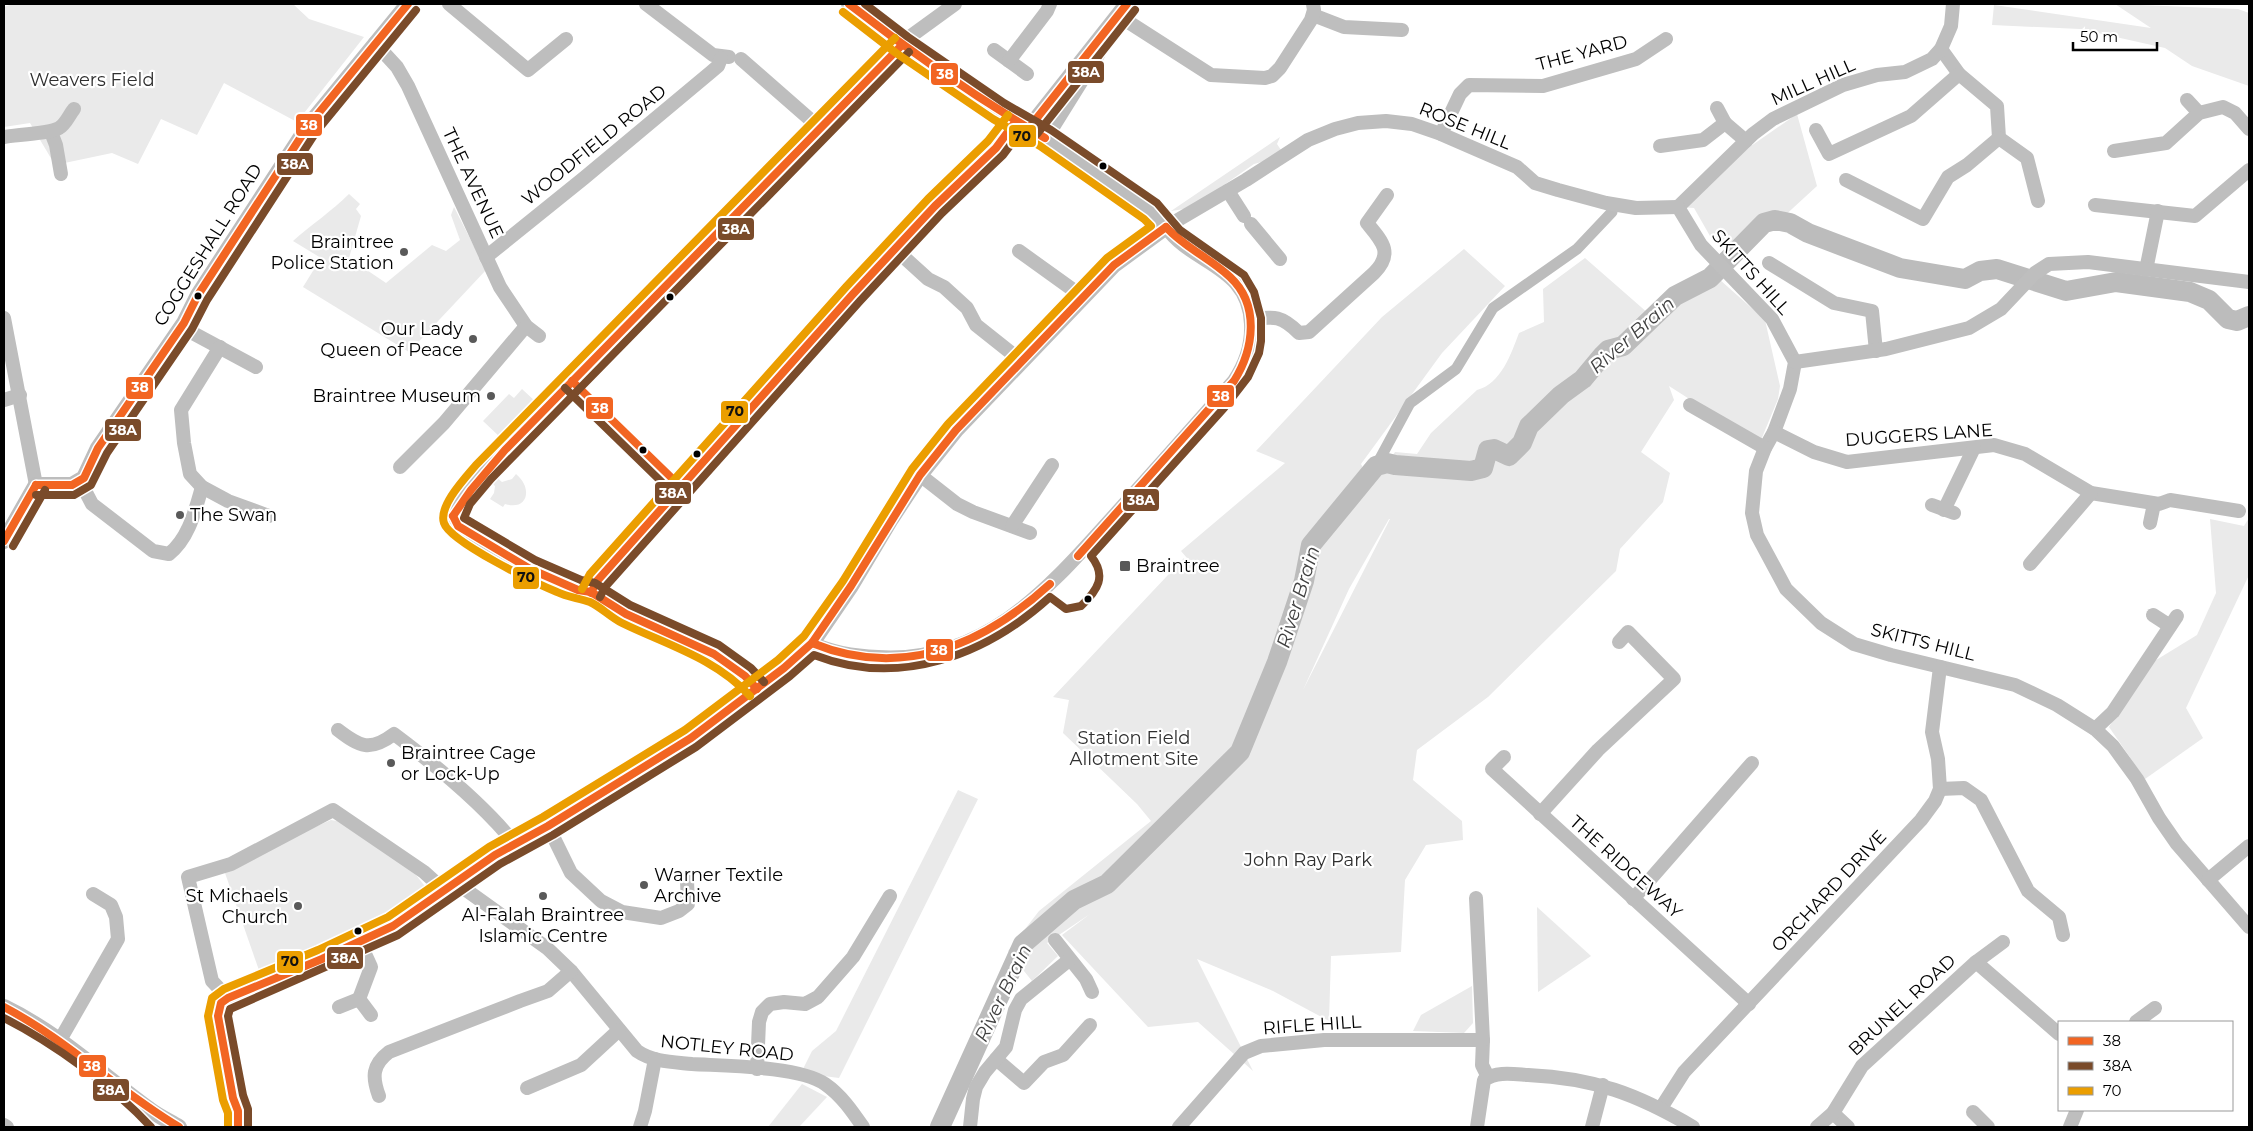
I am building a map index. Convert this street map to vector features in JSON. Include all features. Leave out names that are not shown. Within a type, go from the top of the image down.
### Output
[{"type":"main road","name":"COGGESHALL ROAD","points":[[80,481],[98,448],[184,323],[194,301],[308,126],[408,4]]},
{"type":"main road","points":[[238,1127],[238,1111],[233,1098],[218,1016],[221,1003],[228,998],[360,943],[393,926],[515,844],[548,826],[691,738],[757,689],[812,643],[851,586],[920,475],[956,430],[1126,254],[1166,227],[1151,211],[1022,124],[907,41],[849,4]]},
{"type":"main road","points":[[1022,124],[1106,33],[1123,10]]},
{"type":"main road","points":[[1045,138],[1103,44],[1106,33]]},
{"type":"main road","points":[[5,538],[36,485],[68,485],[80,481]]},
{"type":"main road","points":[[4,1008],[30,1020],[60,1040],[151,1111],[179,1127]]},
{"type":"main road","points":[[228,1127],[233,1098]]},
{"type":"main road","points":[[151,1111],[164,1127]]},
{"type":"street","points":[[449,4],[528,70],[566,39]]},
{"type":"street","points":[[646,4],[713,55],[731,58],[821,129]]},
{"type":"street","points":[[757,689],[736,666],[619,610],[591,592],[576,590],[519,562],[458,526],[453,516],[461,500],[505,450],[907,41],[955,4]]},
{"type":"street","points":[[1009,61],[1047,11],[1050,4]]},
{"type":"street","name":"MILL HILL","points":[[1678,207],[1746,141],[1773,119],[1795,106],[1843,84],[1878,75],[1905,72],[1917,68],[1932,59],[1941,49],[1951,26],[1953,4]]},
{"type":"street","points":[[1123,10],[1211,75],[1265,78],[1277,72],[1313,10],[1344,27],[1402,30]]},
{"type":"street","name":"THE YARD","points":[[1441,134],[1460,94],[1469,85],[1544,86],[1636,59],[1666,38]]},
{"type":"street","name":"THE AVENUE","points":[[375,43],[397,67],[408,86],[500,287],[526,326],[539,336]]},
{"type":"street","points":[[1941,49],[1960,74],[1997,106],[2000,138],[2027,158],[2038,201]]},
{"type":"street","points":[[994,50],[1027,74]]},
{"type":"street","name":"WOODFIELD ROAD","points":[[486,257],[718,66],[731,58]]},
{"type":"street","points":[[1816,130],[1828,154],[1911,116],[1960,74]]},
{"type":"street","points":[[2187,100],[2199,113]]},
{"type":"street","points":[[2114,151],[2166,143],[2199,113],[2223,107],[2236,113],[2249,129]]},
{"type":"street","points":[[1717,108],[1725,123],[1746,141]]},
{"type":"street","points":[[4,137],[50,132],[66,122],[74,109]]},
{"type":"street","name":"ROSE HILL","points":[[1166,227],[1228,191],[1297,146],[1335,129],[1368,122],[1403,122],[1441,134],[1518,167],[1535,182],[1558,190],[1606,203],[1636,208],[1678,207]]},
{"type":"street","points":[[1660,146],[1703,140],[1725,123]]},
{"type":"street","points":[[591,592],[597,581],[895,249],[935,206],[1022,124]]},
{"type":"street","points":[[50,132],[56,145],[61,174]]},
{"type":"street","points":[[1846,180],[1923,218],[1948,177],[1967,165],[2000,138]]},
{"type":"street","points":[[2095,205],[2196,216],[2249,170]]},
{"type":"street","points":[[1228,191],[1248,220],[1280,259]]},
{"type":"street","points":[[1251,318],[1270,316],[1286,320],[1300,333],[1309,332],[1383,264],[1384,243],[1367,223],[1387,195]]},
{"type":"street","name":"SKITTS HILL","points":[[1678,207],[1701,245],[1772,319],[1795,362],[1790,389],[1774,432],[1756,471],[1752,513],[1757,535],[1786,589],[1821,622],[1854,644],[2015,685],[2057,705],[2095,729],[2113,746],[2137,779],[2159,818],[2177,844],[2249,927]]},
{"type":"street","points":[[2146,270],[2158,211]]},
{"type":"street","points":[[812,643],[830,650],[856,656],[911,657],[950,649],[988,633],[1007,621],[1068,566],[1234,381],[1249,350],[1251,318],[1245,295],[1237,282],[1173,237],[1166,227]]},
{"type":"street","points":[[895,249],[928,279],[944,287],[967,308],[976,325],[1010,352]]},
{"type":"street","points":[[1019,250],[1084,297]]},
{"type":"street","points":[[1795,362],[1876,351],[1969,328],[2001,309],[2035,273],[2049,264],[2076,261],[2249,282]]},
{"type":"street","points":[[1769,263],[1834,303],[1872,312],[1876,351]]},
{"type":"street","points":[[4,318],[20,395],[19,405],[36,485]]},
{"type":"street","points":[[184,323],[190,331],[256,367]]},
{"type":"street","points":[[400,467],[450,417],[526,326]]},
{"type":"street","points":[[220,347],[181,410],[184,443],[190,474],[202,487],[228,501],[269,516]]},
{"type":"street","points":[[4,400],[20,395]]},
{"type":"street","points":[[1690,405],[1765,448]]},
{"type":"street","name":"DUGGERS LANE","points":[[1774,432],[1814,452],[1848,462],[1994,445],[2025,454],[2091,493],[2154,504],[2170,500],[2239,512]]},
{"type":"street","points":[[1943,509],[1974,448]]},
{"type":"street","points":[[1012,526],[1052,465]]},
{"type":"street","points":[[920,475],[957,504],[973,512],[1030,533]]},
{"type":"street","points":[[80,481],[92,504],[153,552],[162,554],[169,554],[180,542],[195,512],[202,487]]},
{"type":"street","points":[[2030,564],[2091,493]]},
{"type":"street","points":[[2150,522],[2154,504]]},
{"type":"street","points":[[2095,729],[2113,712],[2174,621],[2153,614]]},
{"type":"street","points":[[1540,814],[1598,750],[1674,679],[1628,632],[1619,642]]},
{"type":"street","points":[[1940,667],[1932,732],[1938,759],[1940,789],[1964,788],[1981,800],[2028,890],[2059,917],[2063,935]]},
{"type":"street","points":[[338,730],[356,743],[367,747],[394,734],[443,774],[504,830],[515,844]]},
{"type":"street","name":"THE RIDGEWAY","points":[[1504,757],[1492,769],[1749,1004]]},
{"type":"street","points":[[1633,899],[1752,763]]},
{"type":"street","name":"ORCHARD DRIVE","points":[[1661,1108],[1684,1072],[1921,820],[1935,801],[1940,789]]},
{"type":"street","name":"NOTLEY ROAD","points":[[228,998],[212,981],[188,877],[230,864],[333,810],[424,872],[450,886],[547,948],[571,971],[637,1051],[655,1060],[798,1074],[824,1083],[842,1099],[863,1127]]},
{"type":"street","points":[[548,826],[571,873],[601,901],[622,912],[661,918],[670,916],[688,904],[687,881]]},
{"type":"street","points":[[2208,880],[2249,846]]},
{"type":"street","points":[[60,1040],[118,939],[116,917],[111,905],[93,894]]},
{"type":"street","points":[[757,1069],[759,1022],[762,1012],[770,1004],[805,1004],[818,997],[853,957],[890,896]]},
{"type":"street","points":[[1476,898],[1483,1040],[1482,1065],[1488,1077]]},
{"type":"street","points":[[1055,940],[1086,979],[1092,992]]},
{"type":"street","name":"BRUNEL ROAD","points":[[1818,1127],[1832,1113],[1862,1066],[1976,962],[2003,942]]},
{"type":"street","points":[[339,1007],[359,999],[371,967],[360,943]]},
{"type":"street","points":[[970,1127],[976,1088],[984,1072],[1006,1047],[1015,1010],[1021,999],[1069,960]]},
{"type":"street","points":[[1976,962],[2058,1033]]},
{"type":"street","points":[[379,1096],[373,1082],[374,1069],[380,1058],[389,1052],[520,1001],[541,995],[571,971]]},
{"type":"street","points":[[359,999],[372,1015]]},
{"type":"street","points":[[2137,1021],[2155,1008]]},
{"type":"street","points":[[996,1059],[1024,1083],[1044,1062],[1063,1055],[1090,1025]]},
{"type":"street","points":[[527,1088],[581,1066],[619,1030]]},
{"type":"street","name":"RIFLE HILL","points":[[1179,1127],[1244,1053],[1262,1046],[1324,1040],[1483,1040]]},
{"type":"street","points":[[640,1127],[655,1060]]},
{"type":"street","points":[[1477,1127],[1484,1080],[1500,1074],[1560,1076],[1603,1085],[1661,1108],[1693,1127]]},
{"type":"street","points":[[1592,1127],[1603,1085]]},
{"type":"street","points":[[2070,1127],[2077,1111]]},
{"type":"street","points":[[1973,1112],[1988,1127]]},
{"type":"street","points":[[1832,1113],[1848,1127]]},
{"type":"green space","name":"Weavers Field","points":[[13,4],[293,4],[309,19],[364,37],[297,122],[224,83],[197,135],[161,119],[138,164],[112,153],[55,165],[30,123],[4,127],[4,7]]},
{"type":"green space","points":[[2115,4],[2238,9],[2249,13],[2249,86],[2192,66],[2165,48],[2080,29],[1992,25],[1994,5],[2151,28]]},
{"type":"green space","points":[[1797,114],[1817,186],[1780,220],[1757,220],[1728,249],[1710,236],[1694,208],[1678,207],[1751,146]]},
{"type":"green space","points":[[1280,137],[1277,144],[1281,150],[1265,161],[1254,164],[1191,208],[1171,211]]},
{"type":"green space","points":[[349,194],[360,204],[356,209],[361,216],[349,258],[386,283],[432,245],[446,251],[460,240],[451,215],[454,207],[486,270],[409,352],[303,287],[321,258],[293,241]]},
{"type":"green space","points":[[1464,249],[1505,286],[1442,353],[1361,464],[1372,485],[1395,452],[1417,454],[1431,433],[1477,390],[1493,382],[1504,367],[1519,333],[1544,322],[1543,289],[1585,258],[1657,321],[1665,313],[1719,279],[1765,320],[1780,386],[1778,399],[1761,440],[1730,425],[1669,386],[1674,400],[1641,452],[1670,473],[1663,502],[1620,549],[1616,571],[1488,697],[1417,750],[1413,780],[1462,821],[1463,840],[1426,845],[1405,880],[1401,952],[1331,956],[1329,1021],[1273,991],[1197,959],[1253,1071],[1198,1022],[1148,1027],[1062,935],[1090,914],[1047,943],[1058,956],[1032,981],[1008,951],[1039,911],[1151,821],[1137,804],[1063,733],[1069,700],[1053,697],[1184,558],[1192,564],[1181,551],[1285,463],[1256,451],[1382,317]],"holes":[[[1390,519],[1303,690],[1349,589]]]},
{"type":"green space","points":[[522,389],[536,402],[502,439],[483,421],[509,394],[514,398]]},
{"type":"green space","points":[[516,474],[525,486],[526,497],[523,501],[513,505],[505,504],[503,507],[490,499],[494,493],[495,486],[492,483],[496,477],[502,482],[512,479]]},
{"type":"green space","points":[[2249,518],[2249,575],[2186,708],[2203,738],[2145,779],[2109,727],[2148,665],[2197,635],[2216,593],[2210,519],[2244,526]]},
{"type":"green space","points":[[958,790],[978,799],[839,1078],[801,1073],[812,1051],[836,1031]]},
{"type":"green space","points":[[331,820],[342,822],[413,871],[427,889],[426,896],[369,931],[261,976],[225,873],[303,832]]},
{"type":"green space","points":[[1537,907],[1591,956],[1538,992]]},
{"type":"green space","points":[[1472,986],[1473,1023],[1464,1033],[1413,1031],[1421,1015]]},
{"type":"green space","points":[[802,1084],[827,1097],[799,1127],[768,1127]]},
{"type":"waterway","points":[[1376,466],[1410,403],[1456,369],[1493,308],[1577,249],[1612,212]]},
{"type":"waterway","name":"River Brain","points":[[940,1127],[1023,944],[1074,900],[1107,884],[1240,752],[1277,662],[1304,581],[1311,545],[1376,466],[1387,463],[1471,471],[1483,468],[1488,450],[1494,449],[1509,456],[1522,443],[1529,426],[1561,395],[1583,379],[1608,350],[1623,346],[1675,296],[1710,278],[1764,223],[1775,220],[1790,223],[1808,233],[1900,268],[1965,279],[1980,271],[1997,269],[2066,291],[2116,282],[2190,292],[2209,300],[2228,319],[2237,321],[2249,316]]},
{"type":"transit line","name":"38","points":[[36,485],[72,485],[84,478],[98,448],[184,323],[198,295],[308,126],[408,4]]},
{"type":"transit line","name":"38","points":[[849,4],[945,74],[1045,138]]},
{"type":"transit line","name":"38A","points":[[248,1127],[248,1109],[243,1095],[228,1016],[230,1009],[398,935],[500,864],[553,835],[696,747],[790,676],[814,655],[846,664],[878,668],[909,667],[940,660],[969,650],[998,636],[1025,618],[1050,597],[1066,609],[1081,606],[1092,594],[1098,582],[1099,570],[1091,556],[1224,408],[1248,377],[1259,353],[1261,318],[1254,292],[1244,275],[1180,230],[1157,203],[1051,130],[1004,103],[908,37],[865,4]]},
{"type":"transit line","name":"38","points":[[1029,128],[1127,4]]},
{"type":"transit line","name":"38A","points":[[36,495],[74,495],[91,485],[107,453],[192,329],[207,300],[316,132],[416,10]]},
{"type":"transit line","name":"38A","points":[[1037,134],[1135,10]]},
{"type":"transit line","name":"70","points":[[228,1127],[228,1113],[223,1100],[208,1016],[212,998],[224,989],[318,950],[388,917],[489,847],[543,817],[685,730],[778,660],[804,636],[843,581],[912,469],[948,424],[1107,258],[1151,226],[1144,219],[1040,146],[993,119],[896,53],[843,12]]},
{"type":"transit line","name":"70","points":[[750,696],[722,672],[706,662],[622,623],[590,602],[547,588],[495,562],[461,541],[444,523],[443,516],[445,508],[454,492],[476,465],[895,38]]},
{"type":"transit line","name":"38","points":[[453,516],[471,490],[505,450],[902,45]]},
{"type":"transit line","name":"38A","points":[[764,682],[751,668],[719,645],[630,605],[595,583],[581,580],[535,560],[464,518],[470,504],[491,479],[909,52]]},
{"type":"transit line","name":"70","points":[[582,589],[590,574],[846,287],[928,199],[988,141],[1008,115]]},
{"type":"transit line","name":"38","points":[[591,593],[597,581],[853,294],[935,206],[996,148],[1016,121]]},
{"type":"transit line","name":"38A","points":[[600,597],[605,587],[860,301],[942,213],[1003,155],[1024,127]]},
{"type":"transit line","name":"38","points":[[1078,556],[1234,381],[1246,355],[1251,328],[1250,314],[1240,288],[1222,270],[1181,241],[1166,227]]},
{"type":"transit line","name":"38","points":[[238,1127],[238,1111],[233,1098],[218,1016],[221,1003],[228,998],[322,959],[393,926],[495,855],[548,826],[691,738],[784,668],[812,643],[851,586],[920,475],[956,430],[1114,265],[1166,227]]},
{"type":"transit line","name":"38","points":[[572,381],[681,487]]},
{"type":"transit line","name":"38A","points":[[565,388],[674,494]]},
{"type":"transit line","name":"38","points":[[4,541],[36,485]]},
{"type":"transit line","name":"38A","points":[[13,546],[45,490]]},
{"type":"transit line","name":"38","points":[[453,516],[458,526],[530,569],[578,590],[591,592],[626,614],[714,654],[745,676],[757,689]]},
{"type":"transit line","name":"38","points":[[812,643],[845,654],[878,658],[909,657],[940,650],[969,639],[997,624],[1024,606],[1050,584]]},
{"type":"transit line","name":"38","points":[[4,1007],[71,1050],[135,1098],[179,1127]]},
{"type":"transit line","name":"38A","points":[[4,1018],[82,1066],[119,1096],[151,1127]]},
{"type":"place","name":"Braintree Police Station","points":[[404,252]]},
{"type":"place","name":"Our Lady Queen of Peace","points":[[473,339]]},
{"type":"place","name":"Braintree Museum","points":[[491,396]]},
{"type":"place","name":"The Swan","points":[[180,515]]},
{"type":"place","name":"Braintree","points":[[1125,566]]},
{"type":"place","name":"Braintree Cage or Lock-Up","points":[[391,763]]},
{"type":"place","name":"Warner Textile Archive","points":[[644,885]]},
{"type":"place","name":"Al-Falah Braintree Islamic Centre","points":[[543,896]]},
{"type":"place","name":"St Michaels Church","points":[[298,906]]},
{"type":"park label","name":"Station Field Allotment Site","points":[[1134,748]]},
{"type":"park label","name":"John Ray Park","points":[[1308,860]]}]
